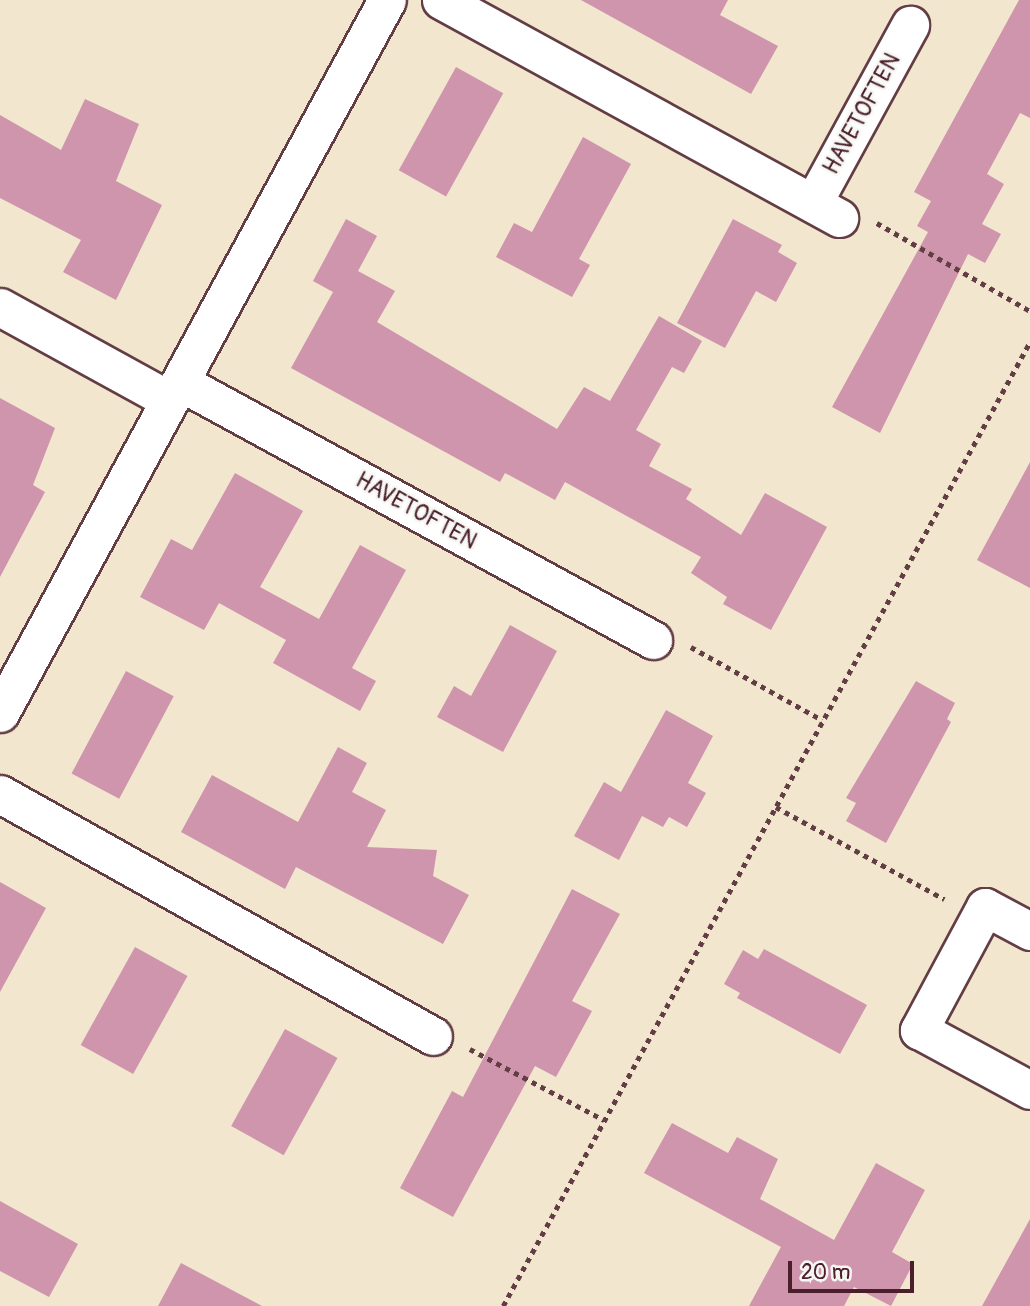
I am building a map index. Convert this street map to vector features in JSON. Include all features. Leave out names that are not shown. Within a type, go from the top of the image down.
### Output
[{"type":"street","points":[[0,713],[387,0]]},
{"type":"street","points":[[441,0],[826,211]]},
{"type":"street","name":"HAVETOFTEN","points":[[826,211],[911,25]]},
{"type":"street","name":"HAVETOFTEN","points":[[0,307],[174,391],[653,640]]},
{"type":"street","points":[[0,794],[433,1036]]},
{"type":"street","points":[[1030,931],[985,907],[919,1030],[1030,1090]]},
{"type":"path","points":[[826,211],[865,216],[1030,311]]},
{"type":"path","points":[[503,1306],[1030,341]]},
{"type":"path","points":[[653,640],[678,640],[822,720]]},
{"type":"path","points":[[776,807],[979,918]]},
{"type":"path","points":[[433,1036],[454,1040],[604,1120]]},
{"type":"building","points":[[581,0],[728,0],[720,15],[778,46],[751,94]]},
{"type":"building","points":[[1019,0],[1030,0],[1030,118],[1020,113],[987,174],[1004,184],[982,224],[1001,234],[985,263],[968,254],[880,433],[832,407],[928,232],[917,226],[931,201],[914,192]]},
{"type":"building","points":[[456,67],[503,93],[446,196],[399,170]]},
{"type":"building","points":[[85,99],[139,124],[116,181],[162,205],[116,300],[63,272],[81,240],[0,198],[0,115],[61,150]]},
{"type":"building","points":[[583,137],[631,164],[579,259],[590,265],[572,297],[496,257],[514,223],[532,232]]},
{"type":"building","points":[[346,219],[377,236],[358,271],[395,291],[377,322],[557,429],[584,387],[610,401],[659,316],[702,341],[684,373],[672,367],[636,430],[661,444],[649,466],[692,489],[686,499],[741,535],[765,493],[827,527],[771,630],[723,604],[727,597],[691,573],[701,557],[565,482],[555,500],[505,473],[500,482],[291,368],[333,292],[313,281]]},
{"type":"building","points":[[733,219],[782,245],[778,252],[797,263],[776,302],[756,291],[725,348],[677,323]]},
{"type":"building","points":[[0,398],[55,428],[33,485],[45,492],[0,577]]},
{"type":"building","points":[[1030,462],[1030,588],[977,560]]},
{"type":"building","points":[[235,473],[303,511],[260,587],[319,619],[360,545],[406,570],[352,668],[376,681],[360,711],[273,663],[286,640],[219,603],[204,630],[140,597],[171,539],[192,550]]},
{"type":"building","points":[[510,625],[557,651],[503,752],[437,717],[454,686],[471,696]]},
{"type":"building","points":[[126,671],[174,696],[119,799],[72,773]]},
{"type":"building","points":[[916,681],[955,703],[947,719],[951,722],[886,843],[846,821],[856,803],[846,798]]},
{"type":"building","points":[[666,710],[713,736],[688,783],[706,793],[687,827],[669,817],[663,827],[642,816],[619,860],[574,836],[604,782],[621,792]]},
{"type":"building","points":[[338,747],[367,763],[352,792],[386,810],[367,847],[437,850],[433,876],[469,895],[443,944],[296,867],[285,889],[181,832],[212,775],[298,822]]},
{"type":"building","points":[[0,882],[46,908],[0,992]]},
{"type":"building","points":[[572,889],[620,914],[572,1001],[592,1011],[556,1077],[535,1066],[453,1217],[400,1188],[452,1091],[463,1097]]},
{"type":"building","points":[[135,947],[187,976],[133,1074],[81,1045]]},
{"type":"building","points":[[764,949],[867,1005],[840,1054],[737,998],[740,993],[724,984],[743,950],[758,959]]},
{"type":"building","points":[[285,1029],[337,1058],[284,1155],[231,1126]]},
{"type":"building","points":[[672,1123],[728,1153],[737,1137],[778,1159],[760,1199],[834,1240],[876,1163],[925,1190],[892,1252],[913,1264],[891,1306],[854,1287],[844,1306],[749,1306],[781,1247],[644,1173]]},
{"type":"building","points":[[0,1201],[78,1244],[49,1297],[0,1271]]},
{"type":"building","points":[[1030,1219],[1030,1306],[982,1306]]},
{"type":"building","points":[[181,1263],[262,1306],[158,1306]]}]
